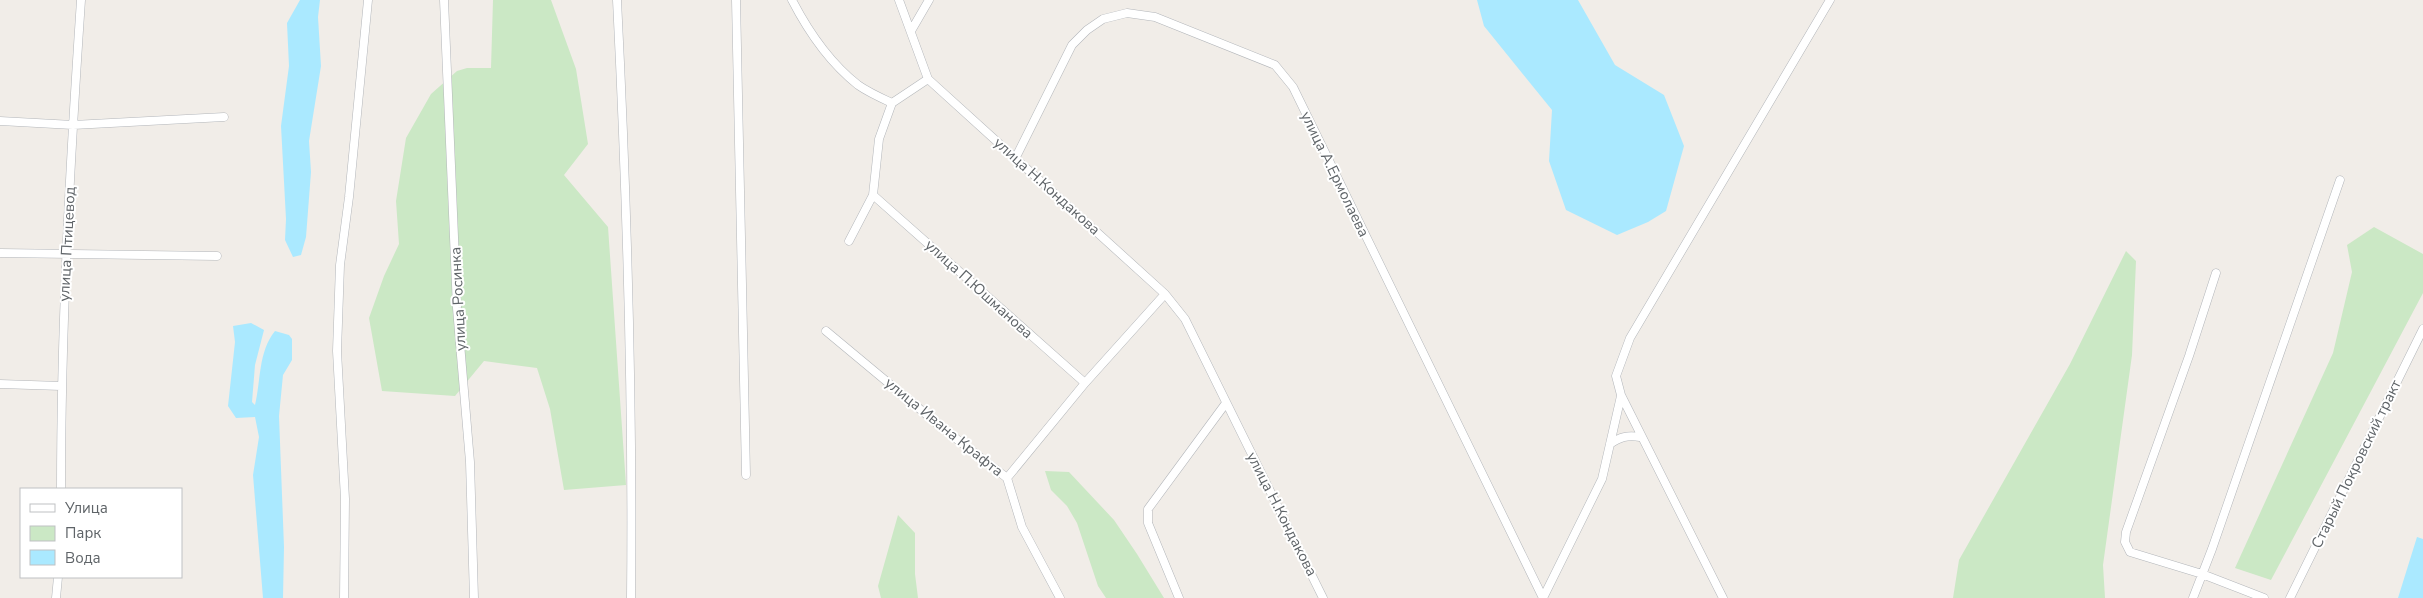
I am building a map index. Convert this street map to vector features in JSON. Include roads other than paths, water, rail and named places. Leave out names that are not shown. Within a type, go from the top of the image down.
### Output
[{"type":"street","name":"улица Птицевод","points":[[61,488],[61,386],[65,255],[81,0]]},
{"type":"street","points":[[344,598],[345,500],[337,351],[340,265],[349,197],[368,0]]},
{"type":"street","name":"улица Росинка","points":[[444,0],[457,308],[470,462],[474,598]]},
{"type":"street","points":[[617,0],[627,276],[632,489],[631,598]]},
{"type":"street","points":[[736,0],[746,475]]},
{"type":"street","points":[[792,0],[801,18],[831,59],[859,86],[892,104]]},
{"type":"street","points":[[849,241],[872,195],[879,139],[892,104],[928,79],[899,0]]},
{"type":"street","points":[[911,31],[929,0]]},
{"type":"street","points":[[1723,598],[1640,437],[1621,395],[1616,376],[1630,338],[1830,0]]},
{"type":"street","name":"улица А.Ермолаева","points":[[1016,157],[1072,45],[1087,30],[1103,19],[1127,13],[1155,16],[1275,65],[1293,86],[1543,598]]},
{"type":"street","name":"улица Н.Кондакова","points":[[928,79],[1165,294],[1185,318],[1323,598]]},
{"type":"street","points":[[0,121],[73,125],[224,117]]},
{"type":"street","points":[[2193,598],[2277,365],[2340,180]]},
{"type":"street","name":"улица П.Юшманова","points":[[872,195],[1084,383]]},
{"type":"street","points":[[0,253],[217,256]]},
{"type":"street","points":[[2216,273],[2189,356],[2126,532],[2125,542],[2130,552],[2202,574],[2264,598]]},
{"type":"street","points":[[1007,478],[1084,383],[1165,294]]},
{"type":"street","name":"Старый Покровский тракт","points":[[2290,598],[2423,329]]},
{"type":"street","name":"улица Ивана Крафта","points":[[826,330],[944,430],[1007,478],[1022,527],[1060,598]]},
{"type":"street","points":[[0,384],[61,386]]},
{"type":"street","points":[[1543,598],[1602,479],[1621,395]]},
{"type":"street","points":[[1179,598],[1148,523],[1148,508],[1226,403]]},
{"type":"street","points":[[1610,444],[1619,438],[1629,435],[1640,437]]},
{"type":"street","points":[[56,598],[58,578]]},
{"type":"water","points":[[300,0],[320,0],[318,17],[321,66],[309,141],[311,172],[306,237],[301,255],[293,257],[285,240],[286,219],[281,126],[289,66],[287,23]]},
{"type":"water","points":[[1477,0],[1578,0],[1615,65],[1664,95],[1684,146],[1666,211],[1648,222],[1617,235],[1566,210],[1549,161],[1552,110],[1484,26]]},
{"type":"water","points":[[251,323],[264,330],[255,365],[252,402],[255,405],[263,357],[270,339],[275,331],[289,335],[292,339],[292,360],[283,375],[279,416],[284,547],[283,598],[263,598],[253,475],[259,437],[255,417],[236,418],[228,406],[235,342],[233,326]]},
{"type":"water","points":[[2417,537],[2423,539],[2423,598],[2398,598]]}]
